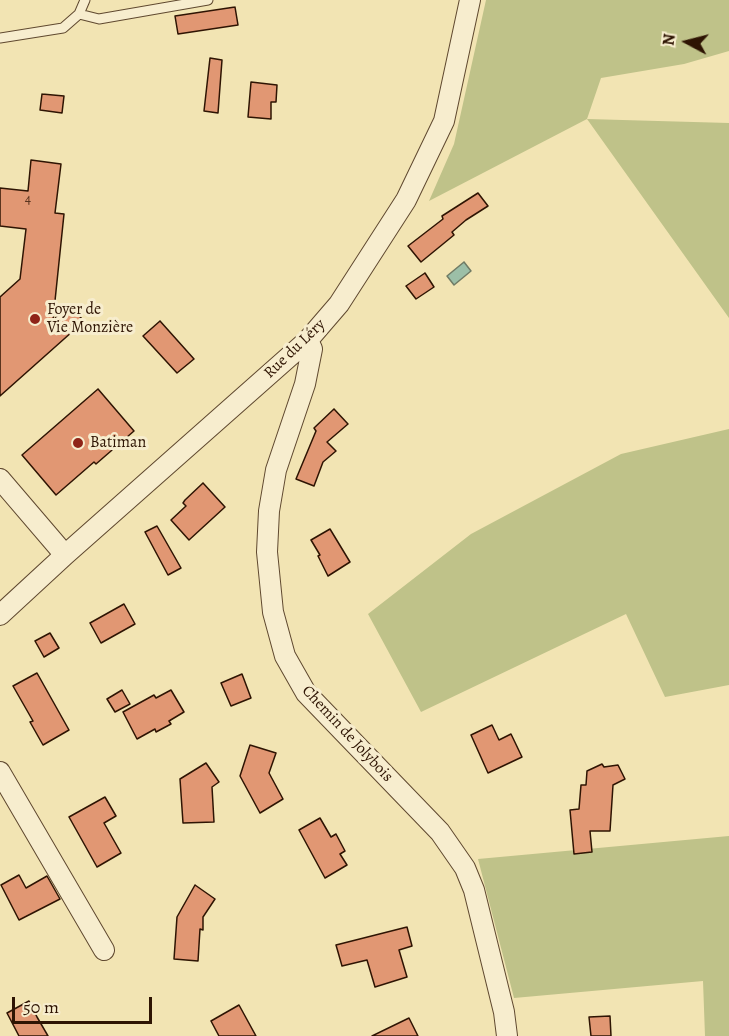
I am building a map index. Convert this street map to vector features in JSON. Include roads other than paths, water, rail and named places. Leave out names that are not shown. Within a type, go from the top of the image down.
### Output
[{"type":"street","name":"Rue du Léry","points":[[0,615],[308,340],[339,304],[406,200],[444,121],[470,0]]},
{"type":"street","name":"Chemin de Jolybois","points":[[308,340],[312,349],[305,384],[276,470],[269,511],[267,552],[273,612],[285,656],[306,693],[440,832],[465,868],[477,901],[504,1012],[507,1036]]},
{"type":"street","points":[[0,479],[65,555]]},
{"type":"street","points":[[0,772],[104,950]]},
{"type":"lane","points":[[0,38],[63,28],[79,14],[85,0]]},
{"type":"lane","points":[[79,14],[99,19],[208,0]]},
{"type":"place","name":"Foyer de Vie Monzière","points":[[35,319]]},
{"type":"place","name":"Batiman","points":[[78,443]]}]
